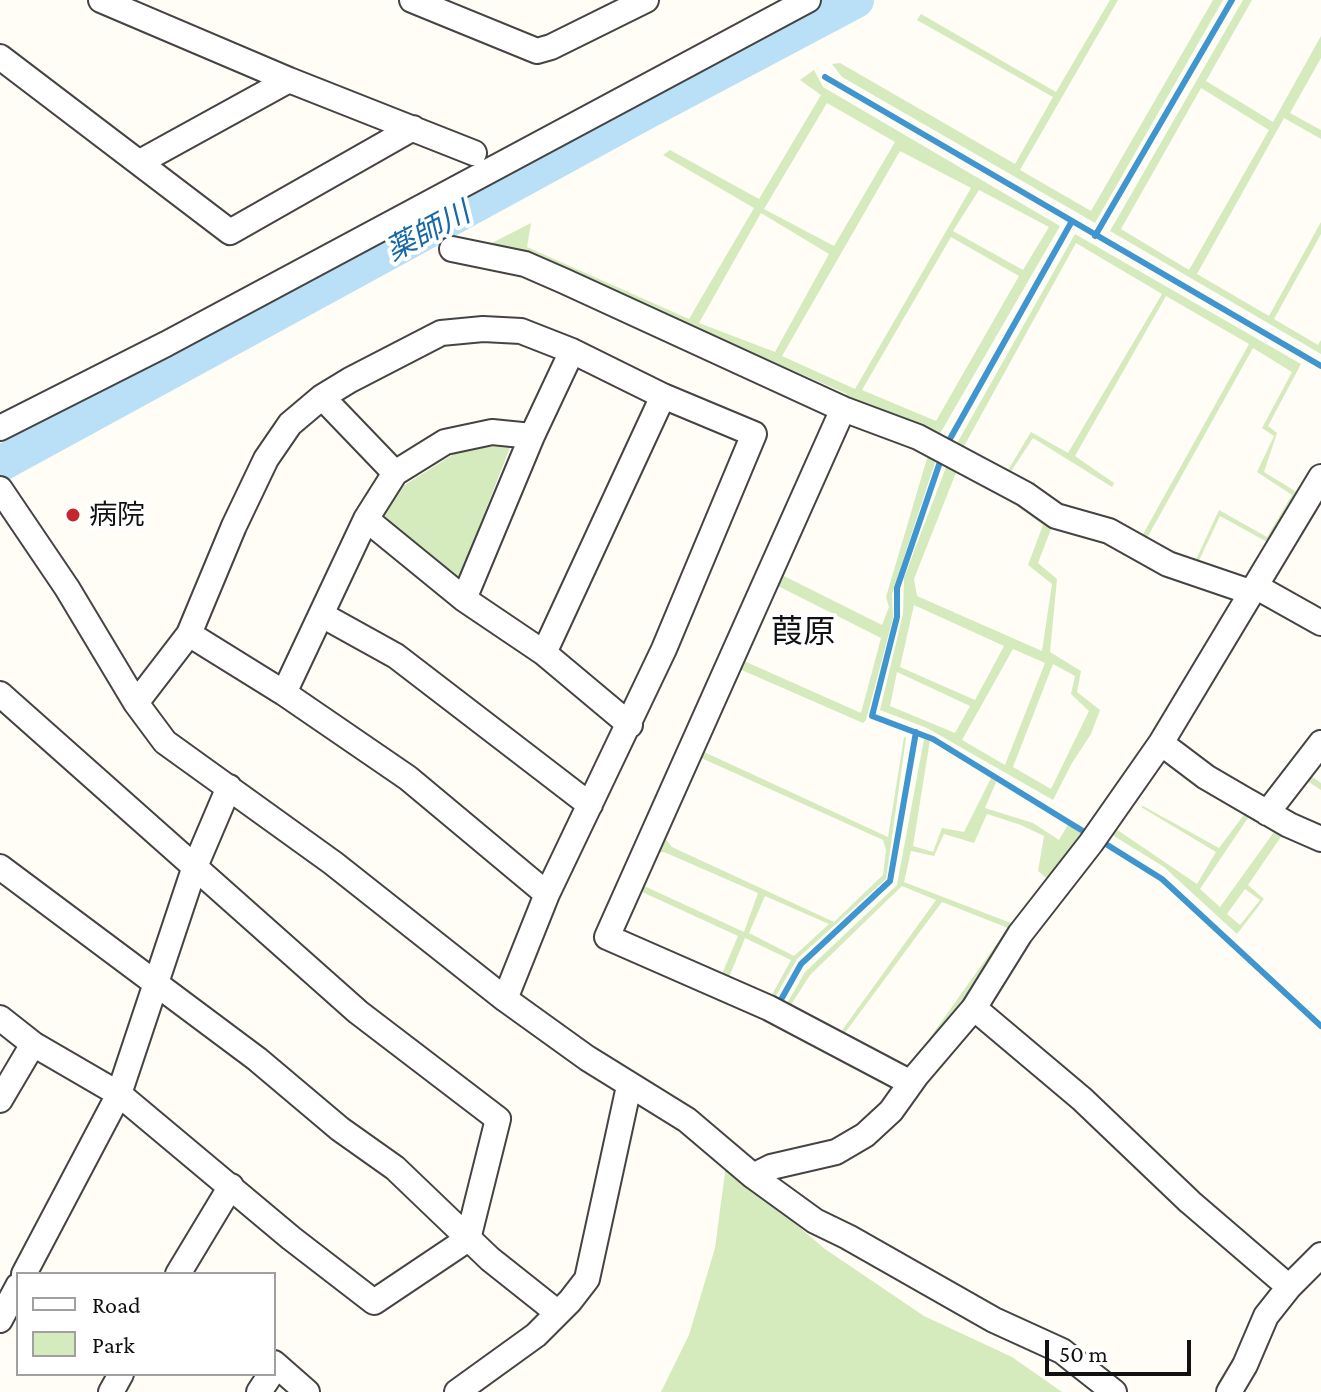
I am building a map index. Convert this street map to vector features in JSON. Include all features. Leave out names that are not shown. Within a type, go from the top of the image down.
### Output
[{"type":"street","points":[[101,0],[289,80],[474,153]]},
{"type":"street","points":[[412,0],[537,51],[646,0]]},
{"type":"street","points":[[0,428],[180,336],[808,0]]},
{"type":"street","points":[[0,57],[230,232],[413,128]]},
{"type":"street","points":[[140,162],[289,80]]},
{"type":"street","points":[[452,249],[525,264],[843,409],[940,447],[1025,494],[1056,516],[1109,531],[1168,564],[1252,589],[1321,623]]},
{"type":"street","points":[[136,703],[189,634],[266,459],[290,424],[322,397],[350,380],[441,333],[483,329],[521,331],[754,434],[664,649],[547,894],[505,999]]},
{"type":"street","points":[[464,599],[532,436],[572,351]]},
{"type":"street","points":[[544,653],[663,396]]},
{"type":"street","points":[[322,397],[395,473]]},
{"type":"street","points":[[843,409],[607,937],[769,1008],[911,1083]]},
{"type":"street","points":[[284,693],[366,519],[395,473],[445,442],[492,432],[532,436]]},
{"type":"street","points":[[753,1176],[771,1167],[836,1152],[865,1135],[891,1111],[974,1008],[1020,934],[1091,843],[1161,743],[1321,477]]},
{"type":"street","points":[[0,489],[67,588],[136,703],[165,742],[333,863],[505,999],[629,1086],[687,1120],[753,1176],[815,1221],[994,1320],[1062,1351],[1114,1392]]},
{"type":"street","points":[[366,519],[464,599],[544,653],[630,725]]},
{"type":"street","points":[[322,615],[396,656],[590,805]]},
{"type":"street","points":[[189,634],[284,693],[408,778],[547,894]]},
{"type":"street","points":[[0,694],[358,1012],[498,1119],[468,1239],[374,1302],[291,1238],[119,1094],[33,1044],[0,1018]]},
{"type":"street","points":[[1161,743],[1206,777],[1267,813],[1321,839]]},
{"type":"street","points":[[1267,813],[1321,743]]},
{"type":"street","points":[[25,1272],[119,1094],[194,869],[229,787]]},
{"type":"street","points":[[0,867],[158,983],[257,1059],[340,1129],[395,1168],[468,1239],[558,1313]]},
{"type":"street","points":[[974,1008],[1082,1099],[1190,1202],[1289,1287]]},
{"type":"street","points":[[0,1100],[33,1044]]},
{"type":"street","points":[[457,1392],[536,1335],[587,1279],[629,1086]]},
{"type":"street","points":[[179,1272],[231,1186]]},
{"type":"street","points":[[1229,1392],[1245,1365],[1266,1316],[1321,1255]]},
{"type":"street","points":[[0,1320],[16,1290]]},
{"type":"street","points":[[276,1369],[307,1392]]},
{"type":"green space","points":[[1110,0],[1118,0],[1020,170],[1091,211],[1213,0],[1223,0],[1095,223],[842,77],[832,64],[840,63],[1015,164],[1053,97],[917,20],[921,14],[1056,92]]},
{"type":"green space","points":[[1243,0],[1252,0],[1206,81],[1273,122],[1321,36],[1321,58],[1290,113],[1321,130],[1321,139],[1284,118],[1197,274],[1269,316],[1321,222],[1321,234],[1274,319],[1318,345],[1321,340],[1321,354],[1110,231]],"holes":[[[1201,88],[1269,130],[1189,270],[1121,229]]]},
{"type":"green space","points":[[814,70],[823,87],[1060,226],[934,444],[940,447],[892,594],[893,618],[866,720],[863,723],[737,668],[702,751],[888,837],[906,738],[886,879],[797,959],[769,1008],[607,937],[847,394],[600,286],[484,247],[531,223],[527,247],[689,319],[754,208],[663,155],[670,150],[759,199],[821,95],[800,80]],"holes":[[[827,103],[895,142],[834,246],[764,209]],[[900,151],[971,188],[855,389],[782,356]],[[979,190],[1049,227],[1023,270],[953,231]],[[761,213],[829,254],[775,352],[699,323]],[[951,237],[1019,276],[936,421],[862,390]],[[849,421],[928,455],[886,597],[889,607],[882,625],[782,575]],[[778,586],[881,638],[861,713],[744,661]],[[699,757],[883,840],[886,850],[883,875],[834,922],[672,847],[664,837]],[[664,852],[758,893],[744,932],[642,885],[657,853]],[[640,891],[738,936],[720,979],[620,934]],[[765,896],[829,924],[794,956],[749,933]],[[745,938],[791,960],[769,1000],[727,982]]]},
{"type":"green space","points":[[1075,234],[1301,364],[1268,426],[1277,433],[1264,472],[1308,499],[1278,548],[1220,516],[1193,573],[1086,525],[1093,512],[1142,536],[1249,344],[1166,296],[1075,456],[1114,483],[1112,487],[1033,438],[1004,482],[1056,516],[1038,563],[1057,579],[1050,652],[1081,671],[1077,692],[1100,710],[1091,734],[1053,800],[927,728],[880,710],[903,614],[904,578],[951,454]],"holes":[[[1076,243],[1162,294],[1068,453],[1031,432],[1008,470],[963,448]],[[1253,348],[1292,372],[1262,428],[1274,436],[1257,472],[1292,495],[1267,537],[1219,510],[1195,562],[1147,538]],[[957,470],[1043,525],[1028,565],[1052,584],[1042,651],[917,596],[914,579]],[[914,605],[1004,646],[975,700],[900,667]],[[1013,649],[1045,663],[1005,765],[962,740]],[[1053,664],[1075,676],[1071,694],[1089,711],[1051,789],[1013,767]],[[897,672],[970,706],[955,733],[890,706]]]},
{"type":"green space","points":[[511,445],[459,578],[380,517],[400,488],[454,454]]},
{"type":"green space","points":[[924,739],[930,740],[913,846],[933,852],[942,828],[964,832],[992,776],[996,782],[985,808],[1033,823],[1059,840],[1069,823],[1091,843],[1057,887],[1038,871],[1044,836],[987,814],[974,843],[944,834],[934,856],[911,851],[904,882],[1024,928],[916,1076],[781,1014],[805,972],[897,885]],"holes":[[[902,886],[936,900],[838,1036],[787,1011],[810,975]],[[942,902],[1008,928],[907,1070],[841,1038]]]},
{"type":"green space","points":[[1301,769],[1321,783],[1321,790],[1304,779],[1282,806],[1289,825],[1248,885],[1264,899],[1237,934],[1164,867],[1101,828],[1113,827],[1197,884],[1216,852],[1141,807],[1219,848],[1252,804],[1268,812]],"holes":[[[1248,818],[1274,832],[1220,907],[1200,889]],[[1245,889],[1260,900],[1240,925],[1227,914]]]},
{"type":"green space","points":[[726,1165],[825,1249],[924,1316],[1012,1357],[1062,1392],[661,1392],[689,1335],[715,1248]]},
{"type":"waterway","name":"薬師川","points":[[0,464],[856,0]]},
{"type":"waterway","points":[[1095,236],[1232,0]]},
{"type":"waterway","points":[[825,77],[1321,366]]},
{"type":"waterway","points":[[946,446],[1072,221]]},
{"type":"waterway","points":[[942,456],[897,588],[897,617],[872,716],[933,739],[1091,836]]},
{"type":"waterway","points":[[778,1005],[801,964],[890,881],[916,732]]},
{"type":"waterway","points":[[1101,841],[1162,879],[1321,1026]]},
{"type":"place","name":"病院","points":[[73,515]]},
{"type":"district","name":"葭原","points":[[803,632]]}]
